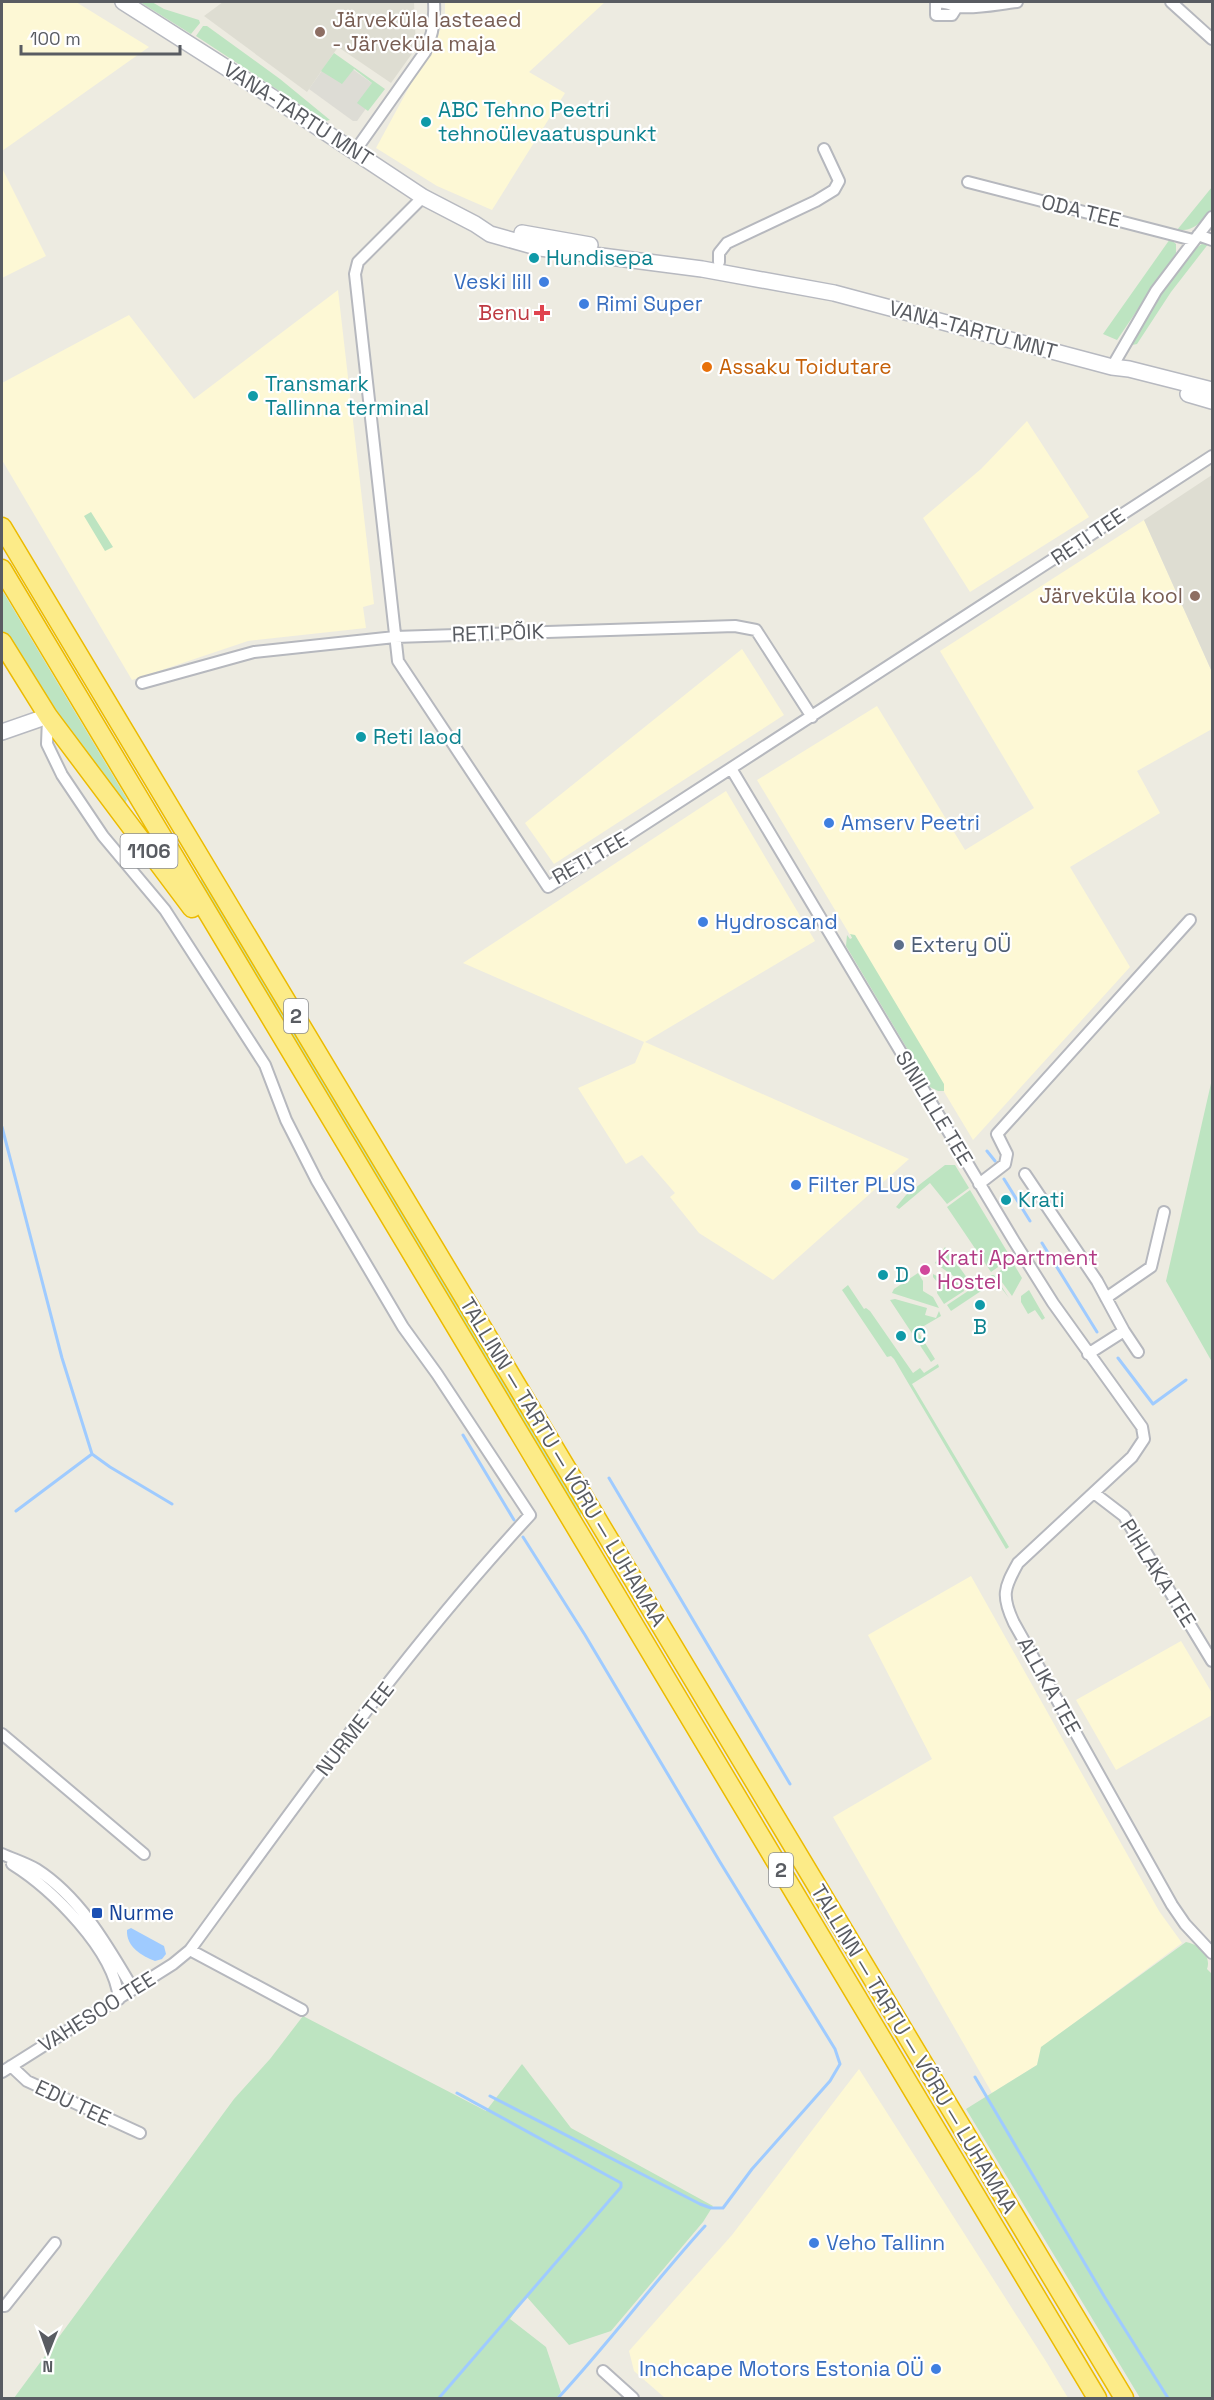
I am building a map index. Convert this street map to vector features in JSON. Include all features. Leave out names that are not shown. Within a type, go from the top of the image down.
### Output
[{"type":"highway","name":"TALLINN — TARTU — VÕRU — LUHAMAA","points":[[2,526],[1124,2398]]},
{"type":"highway","name":"TALLINN — TARTU — VÕRU — LUHAMAA","points":[[2,569],[1097,2398]]},
{"type":"highway","name":"1106","points":[[2,642],[48,716],[189,904],[227,964],[250,986]]},
{"type":"street","name":"VANA-TARTU MNT","points":[[123,2],[189,42],[423,197],[490,234],[540,248],[702,269],[834,293],[1112,367],[1129,369],[1212,390]]},
{"type":"street","points":[[355,151],[431,41],[435,20],[434,2]]},
{"type":"street","points":[[957,7],[1017,2]]},
{"type":"street","points":[[1171,2],[1212,39]]},
{"type":"street","points":[[719,262],[719,253],[727,243],[816,201],[834,190],[838,181],[824,149]]},
{"type":"street","name":"ODA TEE","points":[[968,182],[1212,240]]},
{"type":"street","name":"RETI TEE","points":[[423,197],[358,262],[354,274],[398,660],[548,887],[732,770],[1212,456]]},
{"type":"street","points":[[1112,367],[1156,291],[1212,217]]},
{"type":"street","name":"VANA-TARTU MNT","points":[[475,224],[549,239],[719,262],[779,275],[834,293]]},
{"type":"street","name":"VANA-TARTU MNT","points":[[1112,367],[1129,376],[1212,401]]},
{"type":"street","name":"RETI PÕIK","points":[[142,683],[254,652],[395,637],[735,626],[756,630],[812,717]]},
{"type":"street","points":[[2,732],[48,716]]},
{"type":"street","name":"NURME TEE","points":[[48,716],[47,744],[62,775],[104,836],[165,910],[265,1065],[286,1120],[322,1191],[403,1327],[437,1374],[530,1515],[461,1593],[312,1783],[190,1950]]},
{"type":"street","name":"SINILILLE TEE","points":[[732,770],[979,1184],[1053,1303],[1135,1416],[1142,1427],[1143,1439]]},
{"type":"street","points":[[979,1184],[1005,1164],[1007,1154],[997,1134],[1190,920]]},
{"type":"street","points":[[1024,1174],[1092,1274],[1138,1352]]},
{"type":"street","points":[[1106,1299],[1151,1267],[1164,1212]]},
{"type":"street","points":[[1089,1354],[1124,1331]]},
{"type":"street","name":"ALLIKA TEE","points":[[1143,1439],[1132,1457],[1018,1563],[1007,1582],[1005,1602],[1014,1623],[1172,1905],[1185,1924],[1212,1953]]},
{"type":"street","name":"PIHLAKA TEE","points":[[1094,1492],[1124,1516],[1212,1661]]},
{"type":"street","points":[[2,1734],[144,1854]]},
{"type":"street","points":[[2,1856],[34,1868],[57,1885],[88,1919],[133,1989]]},
{"type":"street","points":[[2,1856],[48,1890],[81,1925],[114,1976],[117,1982],[118,1998]]},
{"type":"street","points":[[190,1950],[302,2010]]},
{"type":"street","name":"VAHESOO TEE","points":[[6,2069],[190,1950]]},
{"type":"street","name":"EDU TEE","points":[[6,2069],[140,2133]]},
{"type":"street","points":[[2,2306],[5,2306],[55,2243]]},
{"type":"street","points":[[603,2371],[633,2398]]},
{"type":"shaded area","points":[[2,2],[76,2],[149,47],[2,151]]},
{"type":"shaded area","name":"Järveküla lasteaed - Järveküla maja","points":[[223,2],[414,2],[416,48],[391,83],[338,47],[307,92],[204,16]]},
{"type":"shaded area","points":[[445,2],[605,2],[529,72],[565,93],[492,210],[437,186],[376,148],[445,21]]},
{"type":"shaded area","points":[[333,55],[380,89],[357,121],[353,121],[309,89]]},
{"type":"shaded area","points":[[2,168],[46,256],[2,278]]},
{"type":"shaded area","points":[[338,290],[374,604],[363,607],[366,628],[248,641],[132,680],[2,460],[2,383],[129,315],[194,399]]},
{"type":"shaded area","points":[[1027,421],[1089,517],[970,592],[923,518],[981,469]]},
{"type":"shaded area","name":"Järveküla kool","points":[[1212,475],[1212,672],[1144,520]]},
{"type":"shaded area","points":[[1144,520],[1212,672],[1212,729],[1137,771],[1160,813],[1070,867],[1130,967],[973,1140],[757,780],[877,706],[965,850],[1034,808],[940,651]]},
{"type":"shaded area","points":[[742,649],[784,715],[554,864],[525,823]]},
{"type":"shaded area","points":[[726,791],[815,941],[645,1042],[909,1159],[773,1280],[699,1233],[670,1197],[675,1193],[642,1155],[626,1164],[578,1088],[635,1063],[644,1042],[463,963]]},
{"type":"shaded area","points":[[971,1576],[1159,1911],[1182,1943],[1042,2047],[1037,2065],[992,2093],[833,1817],[932,1759],[868,1635]]},
{"type":"shaded area","points":[[1181,1641],[1212,1693],[1212,1715],[1116,1770],[1076,1700]]},
{"type":"shaded area","points":[[859,2069],[1068,2398],[665,2398],[634,2371],[629,2351],[732,2235]]},
{"type":"green space","points":[[140,2],[152,2],[164,9],[199,20],[200,23],[191,34]]},
{"type":"green space","points":[[203,26],[207,26],[280,79],[330,120],[325,121],[196,36]]},
{"type":"green space","points":[[334,53],[385,89],[368,111],[357,103],[372,83],[354,69],[342,84],[321,71]]},
{"type":"green space","points":[[1212,187],[1212,209],[1193,227],[1177,230]]},
{"type":"green space","points":[[1170,239],[1176,244],[1176,253],[1117,340],[1103,334]]},
{"type":"green space","points":[[1206,242],[1209,243],[1171,292],[1137,344],[1132,345],[1154,304],[1175,272],[1196,248]]},
{"type":"green space","points":[[91,512],[113,547],[105,551],[84,516]]},
{"type":"green space","points":[[2,590],[127,799],[125,804],[77,745],[2,630]]},
{"type":"green space","points":[[201,875],[581,1510],[581,1518],[201,884]]},
{"type":"green space","points":[[850,934],[855,935],[944,1084],[944,1091],[930,1087],[846,946],[847,935],[850,939],[852,938]]},
{"type":"green space","points":[[1212,1079],[1212,1362],[1166,1281]]},
{"type":"green space","points":[[945,1165],[955,1165],[969,1188],[947,1204],[930,1183],[899,1209],[896,1207],[906,1195]]},
{"type":"green space","points":[[970,1190],[1011,1258],[991,1272],[947,1207]]},
{"type":"green space","points":[[945,1247],[972,1285],[969,1287],[935,1263]]},
{"type":"green space","points":[[1012,1261],[1022,1278],[1012,1296],[996,1274]]},
{"type":"green space","points":[[918,1273],[923,1281],[923,1291],[933,1297],[939,1308],[892,1293],[894,1289]]},
{"type":"green space","points":[[933,1274],[944,1280],[949,1275],[964,1291],[944,1304],[937,1293],[939,1284]]},
{"type":"green space","points":[[992,1275],[1009,1298],[996,1281],[951,1311],[947,1305]]},
{"type":"green space","points":[[848,1285],[864,1309],[870,1311],[913,1373],[920,1368],[924,1373],[938,1364],[939,1367],[912,1384],[1009,1547],[1006,1549],[894,1359],[891,1356],[887,1357],[842,1290]]},
{"type":"green space","points":[[1029,1290],[1045,1318],[1042,1320],[1035,1310],[1028,1314],[1021,1302],[1021,1296]]},
{"type":"green space","points":[[895,1299],[927,1308],[925,1315],[936,1318],[939,1311],[941,1316],[917,1330],[935,1359],[931,1362],[890,1300]]},
{"type":"green space","points":[[1186,1942],[1203,1951],[1208,1960],[1207,1969],[1212,1974],[1212,2398],[1140,2398],[966,2109],[1037,2065],[1041,2047]]},
{"type":"green space","points":[[303,2016],[486,2111],[522,2064],[571,2128],[713,2206],[703,2222],[611,2331],[569,2345],[526,2296],[510,2319],[546,2347],[561,2392],[556,2398],[14,2398],[234,2099],[270,2059]]},
{"type":"water","points":[[131,1928],[164,1946],[166,1954],[162,1959],[155,1961],[132,1946],[127,1936],[127,1930]]},
{"type":"waterway","points":[[2,1127],[62,1358],[92,1454],[172,1504]]},
{"type":"waterway","points":[[987,1151],[995,1161]]},
{"type":"waterway","points":[[1004,1179],[1030,1221]]},
{"type":"waterway","points":[[1042,1243],[1097,1332]]},
{"type":"waterway","points":[[1118,1358],[1153,1404],[1186,1380]]},
{"type":"waterway","points":[[463,1435],[514,1520]]},
{"type":"waterway","points":[[16,1511],[92,1454]]},
{"type":"waterway","points":[[609,1478],[790,1784]]},
{"type":"waterway","points":[[490,2096],[700,2204],[711,2208],[723,2208],[752,2169],[830,2081],[840,2064],[835,2049],[585,1635],[523,1537]]},
{"type":"waterway","points":[[975,2077],[1104,2296],[1168,2398]]},
{"type":"waterway","points":[[439,2398],[621,2187],[621,2183],[457,2093]]},
{"type":"waterway","points":[[558,2398],[705,2226]]},
{"type":"place","name":"Järveküla lasteaed - Järveküla maja","points":[[320,32]]},
{"type":"place","name":"ABC Tehno Peetri tehnoülevaatuspunkt","points":[[426,122]]},
{"type":"place","name":"Hundisepa","points":[[534,258]]},
{"type":"place","name":"Veski lill","points":[[544,282]]},
{"type":"place","name":"Rimi Super","points":[[584,304]]},
{"type":"place","name":"Benu","points":[[542,313]]},
{"type":"place","name":"Assaku Toidutare","points":[[707,367]]},
{"type":"place","name":"Transmark Tallinna terminal","points":[[253,396]]},
{"type":"place","name":"Järveküla kool","points":[[1195,596]]},
{"type":"place","name":"Reti laod","points":[[361,737]]},
{"type":"place","name":"Amserv Peetri","points":[[829,823]]},
{"type":"place","name":"Hydroscand","points":[[703,922]]},
{"type":"place","name":"Extery OÜ","points":[[899,945]]},
{"type":"place","name":"Filter PLUS","points":[[796,1185]]},
{"type":"place","name":"Krati","points":[[1006,1200]]},
{"type":"place","name":"Krati Apartment Hostel","points":[[925,1270]]},
{"type":"place","name":"D","points":[[883,1275]]},
{"type":"place","name":"B","points":[[980,1305]]},
{"type":"place","name":"C","points":[[901,1336]]},
{"type":"place","name":"Nurme","points":[[97,1913]]},
{"type":"place","name":"Veho Tallinn","points":[[814,2243]]},
{"type":"place","name":"Inchcape Motors Estonia OÜ","points":[[936,2369]]}]
